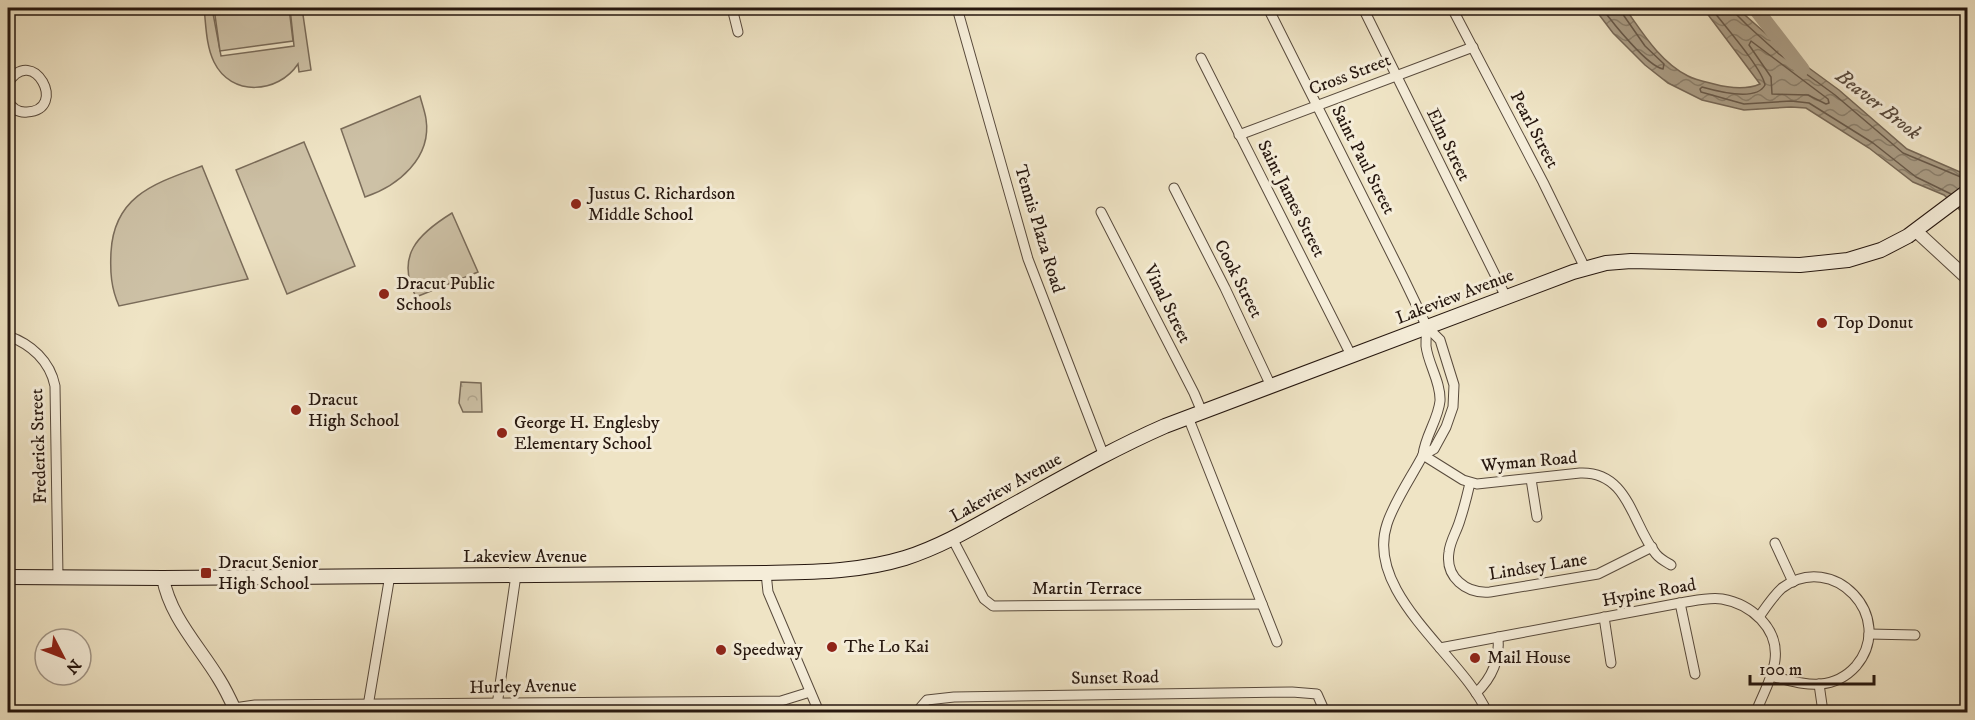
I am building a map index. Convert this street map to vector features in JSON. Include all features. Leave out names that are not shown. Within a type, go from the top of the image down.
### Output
[{"type":"main road","name":"Lakeview Avenue","points":[[8,577],[163,578],[766,573],[826,572],[867,567],[916,554],[952,538],[1149,433],[1585,268],[1631,261],[1825,263],[1872,253],[1916,231],[1968,191]]},
{"type":"street","points":[[732,8],[738,32]]},
{"type":"street","name":"Tennis Plaza Road","points":[[957,8],[1028,259],[1104,456]]},
{"type":"street","name":"Saint Paul Street","points":[[1268,8],[1427,327]]},
{"type":"street","name":"Elm Street","points":[[1363,8],[1506,297]]},
{"type":"street","name":"Pearl Street","points":[[1452,8],[1585,268]]},
{"type":"street","name":"Cross Street","points":[[1239,135],[1473,47]]},
{"type":"street","name":"Saint James Street","points":[[1202,58],[1351,356]]},
{"type":"street","points":[[8,83],[15,74],[23,71],[31,72],[41,78],[46,93],[42,105],[32,111],[19,111],[8,101]]},
{"type":"street","name":"Cook Street","points":[[1174,188],[1225,288],[1271,386]]},
{"type":"street","name":"Vinal Street","points":[[1101,212],[1195,415]]},
{"type":"street","points":[[1916,231],[1968,279]]},
{"type":"street","points":[[1423,455],[1434,449],[1454,407],[1454,385],[1448,363],[1440,340],[1427,327]]},
{"type":"street","points":[[1427,327],[1426,348],[1440,400],[1424,444],[1423,455],[1387,523],[1382,543],[1386,565],[1394,584],[1410,610],[1476,693],[1487,712]]},
{"type":"street","name":"Frederick Street","points":[[8,336],[26,345],[40,357],[50,372],[55,386],[58,577]]},
{"type":"street","points":[[1195,415],[1277,642]]},
{"type":"street","name":"Wyman Road","points":[[1423,455],[1470,483],[1484,484],[1589,473],[1603,476],[1626,500],[1652,547],[1662,559],[1671,565]]},
{"type":"street","points":[[1531,479],[1537,517]]},
{"type":"street","name":"Lindsey Lane","points":[[1470,483],[1461,519],[1449,548],[1448,560],[1451,571],[1458,581],[1472,590],[1490,592],[1598,574],[1652,547]]},
{"type":"street","name":"Martin Terrace","points":[[952,538],[984,599],[993,606],[1262,604]]},
{"type":"street","points":[[1775,543],[1793,582]]},
{"type":"street","points":[[766,573],[768,592],[819,712]]},
{"type":"street","points":[[367,709],[390,575]]},
{"type":"street","points":[[496,708],[516,575]]},
{"type":"street","points":[[163,578],[165,592],[176,615],[220,680],[235,710]]},
{"type":"street","points":[[1756,712],[1775,658],[1775,648],[1767,627],[1759,617],[1777,593],[1793,582],[1808,578],[1824,578],[1846,587],[1857,597],[1865,611],[1869,634],[1866,649],[1853,669],[1841,678],[1819,684],[1807,684],[1770,676]]},
{"type":"street","name":"Hypine Road","points":[[1440,648],[1707,599],[1722,599],[1740,605],[1759,617]]},
{"type":"street","points":[[1680,603],[1695,674]]},
{"type":"street","points":[[1604,617],[1611,663]]},
{"type":"street","points":[[1869,634],[1915,635]]},
{"type":"street","points":[[1476,693],[1488,680],[1496,664],[1498,637]]},
{"type":"street","points":[[1819,684],[1823,712]]},
{"type":"street","name":"Hurley Avenue","points":[[235,710],[255,705],[367,709],[781,701],[810,692]]},
{"type":"street","name":"Sunset Road","points":[[922,712],[920,708],[927,700],[954,697],[1282,692],[1318,695],[1325,712]]},
{"type":"street","points":[[656,702],[657,712]]},
{"type":"green space","points":[[204,8],[212,8],[221,56],[294,46],[290,8],[302,8],[311,70],[299,72],[298,64],[289,74],[267,86],[243,86],[231,81],[222,73],[211,56]]},
{"type":"green space","points":[[214,8],[289,8],[293,41],[220,51]]},
{"type":"green space","points":[[420,96],[426,116],[426,133],[424,146],[418,158],[400,178],[365,197],[341,129]]},
{"type":"green space","points":[[304,142],[355,266],[287,294],[236,170]]},
{"type":"green space","points":[[202,166],[248,279],[119,306],[111,273],[111,252],[114,233],[120,217],[140,194]]},
{"type":"green space","points":[[452,213],[478,272],[416,297],[408,270],[413,248],[429,229]]},
{"type":"green space","points":[[461,382],[481,383],[482,412],[463,412],[459,403]]},
{"type":"water","points":[[1594,8],[1625,8],[1660,55],[1678,70],[1701,81],[1737,88],[1760,84],[1703,8],[1737,8],[1783,49],[1839,90],[1907,149],[1967,175],[1967,206],[1961,211],[1944,195],[1913,182],[1869,148],[1806,108],[1744,110],[1702,100],[1668,83],[1645,65],[1613,33]]},
{"type":"waterway","name":"Beaver Brook","points":[[1755,8],[1802,69]]},
{"type":"place","name":"Justus C. Richardson Middle School","points":[[576,204]]},
{"type":"place","name":"Dracut Public Schools","points":[[384,294]]},
{"type":"place","name":"Top Donut","points":[[1822,323]]},
{"type":"place","name":"Dracut High School","points":[[296,410]]},
{"type":"place","name":"George H. Englesby Elementary School","points":[[502,433]]},
{"type":"place","name":"Dracut Senior High School","points":[[206,573]]},
{"type":"place","name":"The Lo Kai","points":[[832,647]]},
{"type":"place","name":"Speedway","points":[[721,650]]},
{"type":"place","name":"Mail House","points":[[1475,658]]}]
